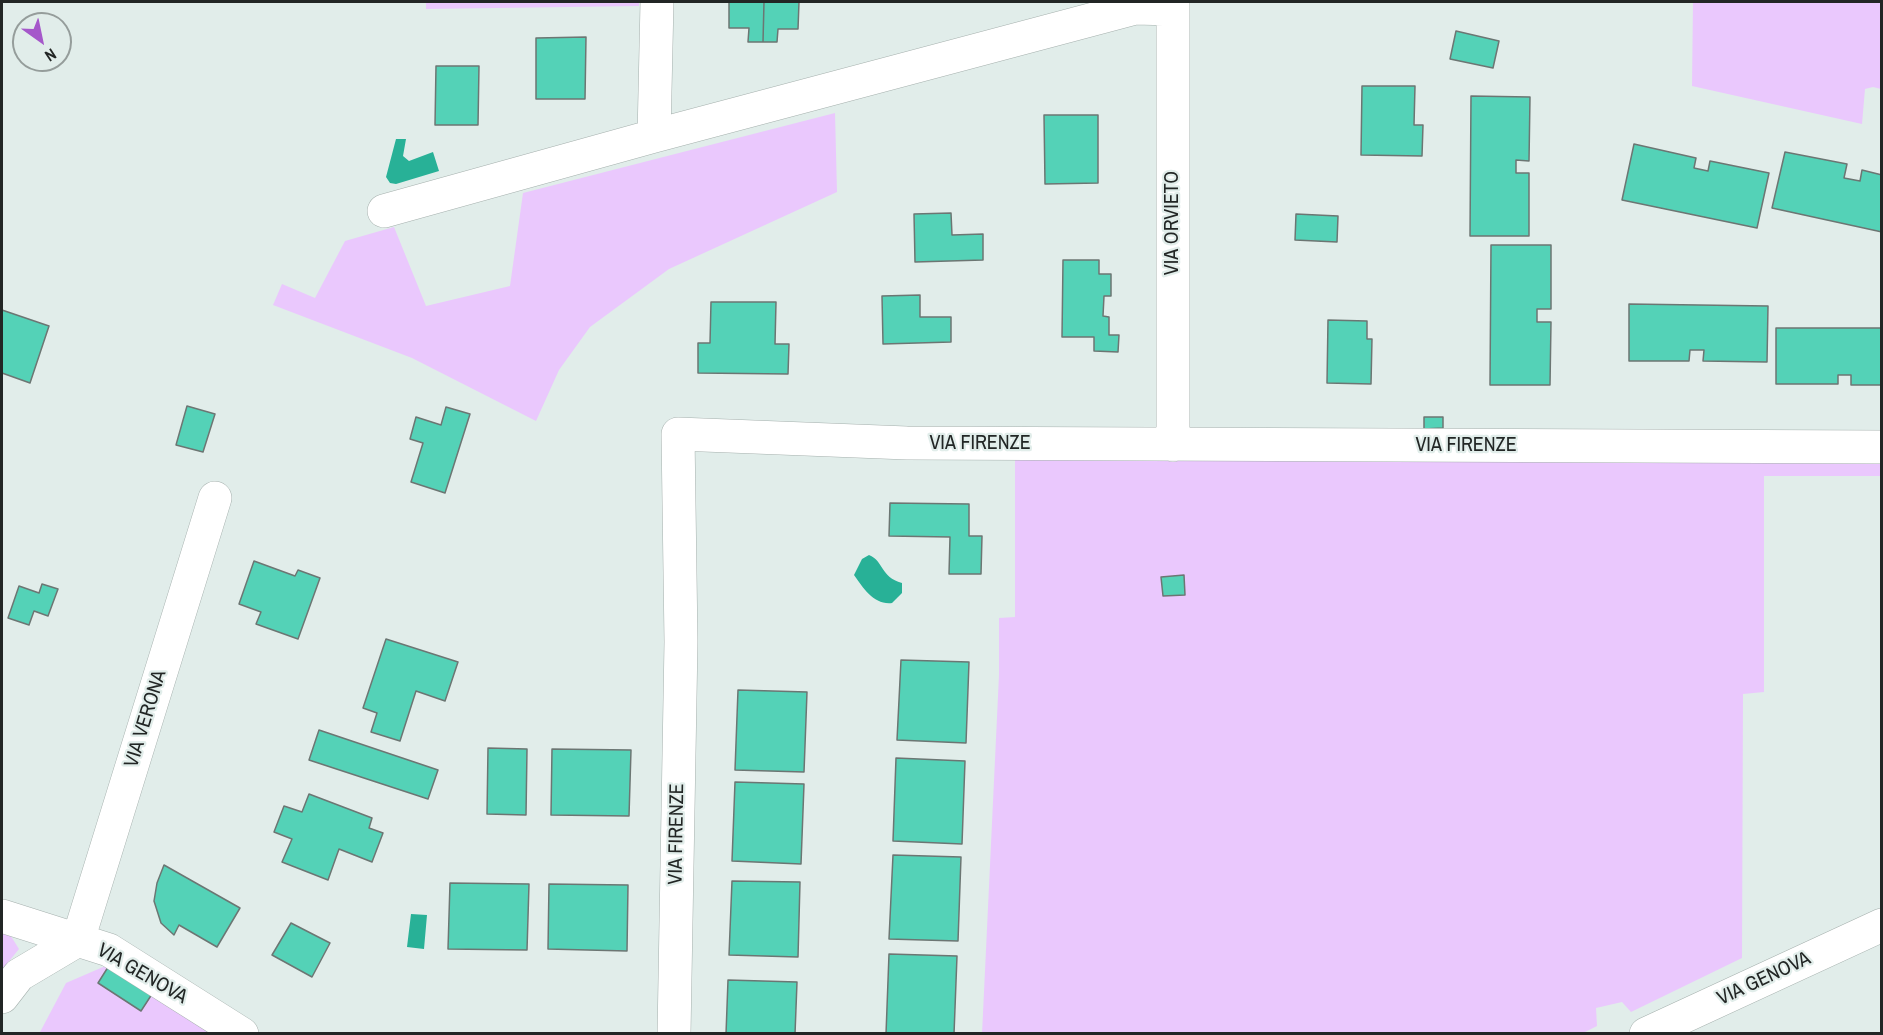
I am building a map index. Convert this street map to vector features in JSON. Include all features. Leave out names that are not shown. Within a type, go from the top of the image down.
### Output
[{"type":"street","points":[[654,136],[657,2]]},
{"type":"street","points":[[384,211],[654,136],[1135,8],[1173,5]]},
{"type":"street","name":"VIA ORVIETO","points":[[1173,5],[1173,445]]},
{"type":"street","name":"VIA FIRENZE","points":[[674,1034],[681,642],[678,434],[907,443],[1881,447]]},
{"type":"street","name":"VIA VERONA","points":[[78,940],[215,498]]},
{"type":"street","name":"VIA GENOVA","points":[[2,916],[109,950],[242,1034]]},
{"type":"street","name":"VIA GENOVA","points":[[1646,1034],[1881,925]]},
{"type":"street","points":[[2,997],[19,975],[78,940]]},
{"type":"shaded area","points":[[426,2],[639,2],[639,6],[426,9]]},
{"type":"shaded area","points":[[1693,2],[1881,2],[1881,89],[1873,87],[1865,89],[1862,124],[1692,86]]},
{"type":"shaded area","points":[[835,113],[837,192],[669,269],[590,327],[559,370],[536,421],[412,358],[273,305],[282,284],[315,298],[345,241],[394,227],[426,306],[510,286],[523,193]]},
{"type":"shaded area","points":[[396,139],[406,139],[403,156],[409,161],[433,152],[439,171],[396,184],[390,183],[386,177]]},
{"type":"shaded area","points":[[1015,457],[1881,463],[1881,476],[1764,476],[1764,692],[1743,694],[1742,958],[1631,1012],[1622,1002],[1596,1008],[1597,1026],[1583,1033],[982,1034],[999,675],[999,618],[1015,617]]},
{"type":"shaded area","points":[[869,555],[890,577],[902,583],[902,593],[892,603],[875,599],[854,575],[862,559]]},
{"type":"shaded area","points":[[411,914],[427,915],[424,949],[407,947]]},
{"type":"shaded area","points":[[2,930],[9,933],[19,949],[2,970]]},
{"type":"shaded area","points":[[110,964],[221,1034],[39,1034],[66,983]]},
{"type":"building","points":[[729,2],[764,2],[763,42],[748,42],[749,28],[729,28]]},
{"type":"building","points":[[764,2],[799,2],[798,29],[778,29],[777,42],[763,42]]},
{"type":"building","points":[[1456,31],[1499,41],[1493,68],[1450,59]]},
{"type":"building","points":[[586,37],[585,99],[536,99],[536,38]]},
{"type":"building","points":[[436,66],[479,66],[478,125],[435,125]]},
{"type":"building","points":[[1362,86],[1415,86],[1414,125],[1423,125],[1422,156],[1361,155]]},
{"type":"building","points":[[1471,96],[1530,97],[1529,161],[1516,160],[1516,173],[1529,173],[1529,236],[1470,236]]},
{"type":"building","points":[[1044,115],[1098,115],[1098,183],[1045,184]]},
{"type":"building","points":[[1634,144],[1696,158],[1694,168],[1708,171],[1710,161],[1769,173],[1757,228],[1622,200]]},
{"type":"building","points":[[1785,152],[1847,164],[1844,178],[1860,181],[1862,170],[1882,175],[1882,232],[1772,208]]},
{"type":"building","points":[[951,213],[952,235],[983,234],[983,260],[915,262],[914,214]]},
{"type":"building","points":[[1296,214],[1338,216],[1337,242],[1295,240]]},
{"type":"building","points":[[1491,245],[1551,245],[1551,309],[1537,309],[1537,322],[1551,322],[1550,385],[1490,385]]},
{"type":"building","points":[[1063,260],[1099,260],[1099,274],[1111,274],[1111,296],[1104,296],[1103,316],[1109,317],[1109,335],[1119,335],[1118,352],[1094,351],[1094,337],[1062,337]]},
{"type":"building","points":[[920,295],[920,317],[951,317],[951,342],[883,344],[882,296]]},
{"type":"building","points":[[711,302],[776,302],[775,344],[789,344],[788,374],[698,373],[698,343],[710,343]]},
{"type":"building","points":[[1629,304],[1768,306],[1767,362],[1703,361],[1704,350],[1690,350],[1689,361],[1629,361]]},
{"type":"building","points":[[2,310],[49,326],[30,383],[2,373]]},
{"type":"building","points":[[1328,320],[1367,321],[1367,339],[1372,339],[1371,384],[1327,383]]},
{"type":"building","points":[[1776,328],[1882,328],[1882,385],[1851,385],[1851,375],[1838,375],[1838,384],[1776,384]]},
{"type":"building","points":[[187,406],[215,414],[203,452],[176,445]]},
{"type":"building","points":[[446,407],[470,414],[445,493],[411,482],[423,443],[410,439],[416,417],[441,425]]},
{"type":"building","points":[[1424,417],[1443,417],[1443,428],[1424,429]]},
{"type":"building","points":[[890,503],[969,504],[969,536],[982,536],[981,574],[949,574],[950,537],[889,536]]},
{"type":"building","points":[[254,561],[295,576],[298,570],[320,578],[298,639],[256,624],[261,612],[239,604]]},
{"type":"building","points":[[1184,575],[1185,595],[1163,596],[1161,577]]},
{"type":"building","points":[[42,584],[58,589],[48,616],[34,611],[29,625],[8,618],[19,586],[39,593]]},
{"type":"building","points":[[386,639],[458,662],[445,701],[416,691],[400,741],[371,732],[377,713],[363,708]]},
{"type":"building","points":[[901,660],[969,662],[966,743],[897,740]]},
{"type":"building","points":[[738,690],[807,692],[804,772],[735,770]]},
{"type":"building","points":[[319,730],[438,770],[428,799],[309,760]]},
{"type":"building","points":[[488,748],[527,749],[526,815],[487,814]]},
{"type":"building","points":[[552,749],[631,750],[629,816],[551,815]]},
{"type":"building","points":[[896,758],[965,761],[962,844],[893,841]]},
{"type":"building","points":[[735,782],[804,784],[801,864],[732,861]]},
{"type":"building","points":[[309,794],[372,818],[369,828],[383,833],[372,862],[339,849],[328,880],[282,862],[292,839],[274,832],[284,806],[302,812]]},
{"type":"building","points":[[893,855],[961,857],[958,941],[889,939]]},
{"type":"building","points":[[164,865],[240,908],[217,947],[179,925],[174,935],[161,923],[154,901],[157,883]]},
{"type":"building","points":[[732,881],[800,882],[798,957],[729,955]]},
{"type":"building","points":[[450,883],[529,884],[527,950],[448,949]]},
{"type":"building","points":[[549,884],[628,885],[627,951],[548,949]]},
{"type":"building","points":[[291,923],[330,943],[312,977],[272,955]]},
{"type":"building","points":[[889,954],[957,956],[954,1034],[886,1034]]},
{"type":"building","points":[[110,964],[154,991],[141,1011],[98,983]]},
{"type":"building","points":[[728,980],[797,982],[795,1034],[726,1034]]}]
